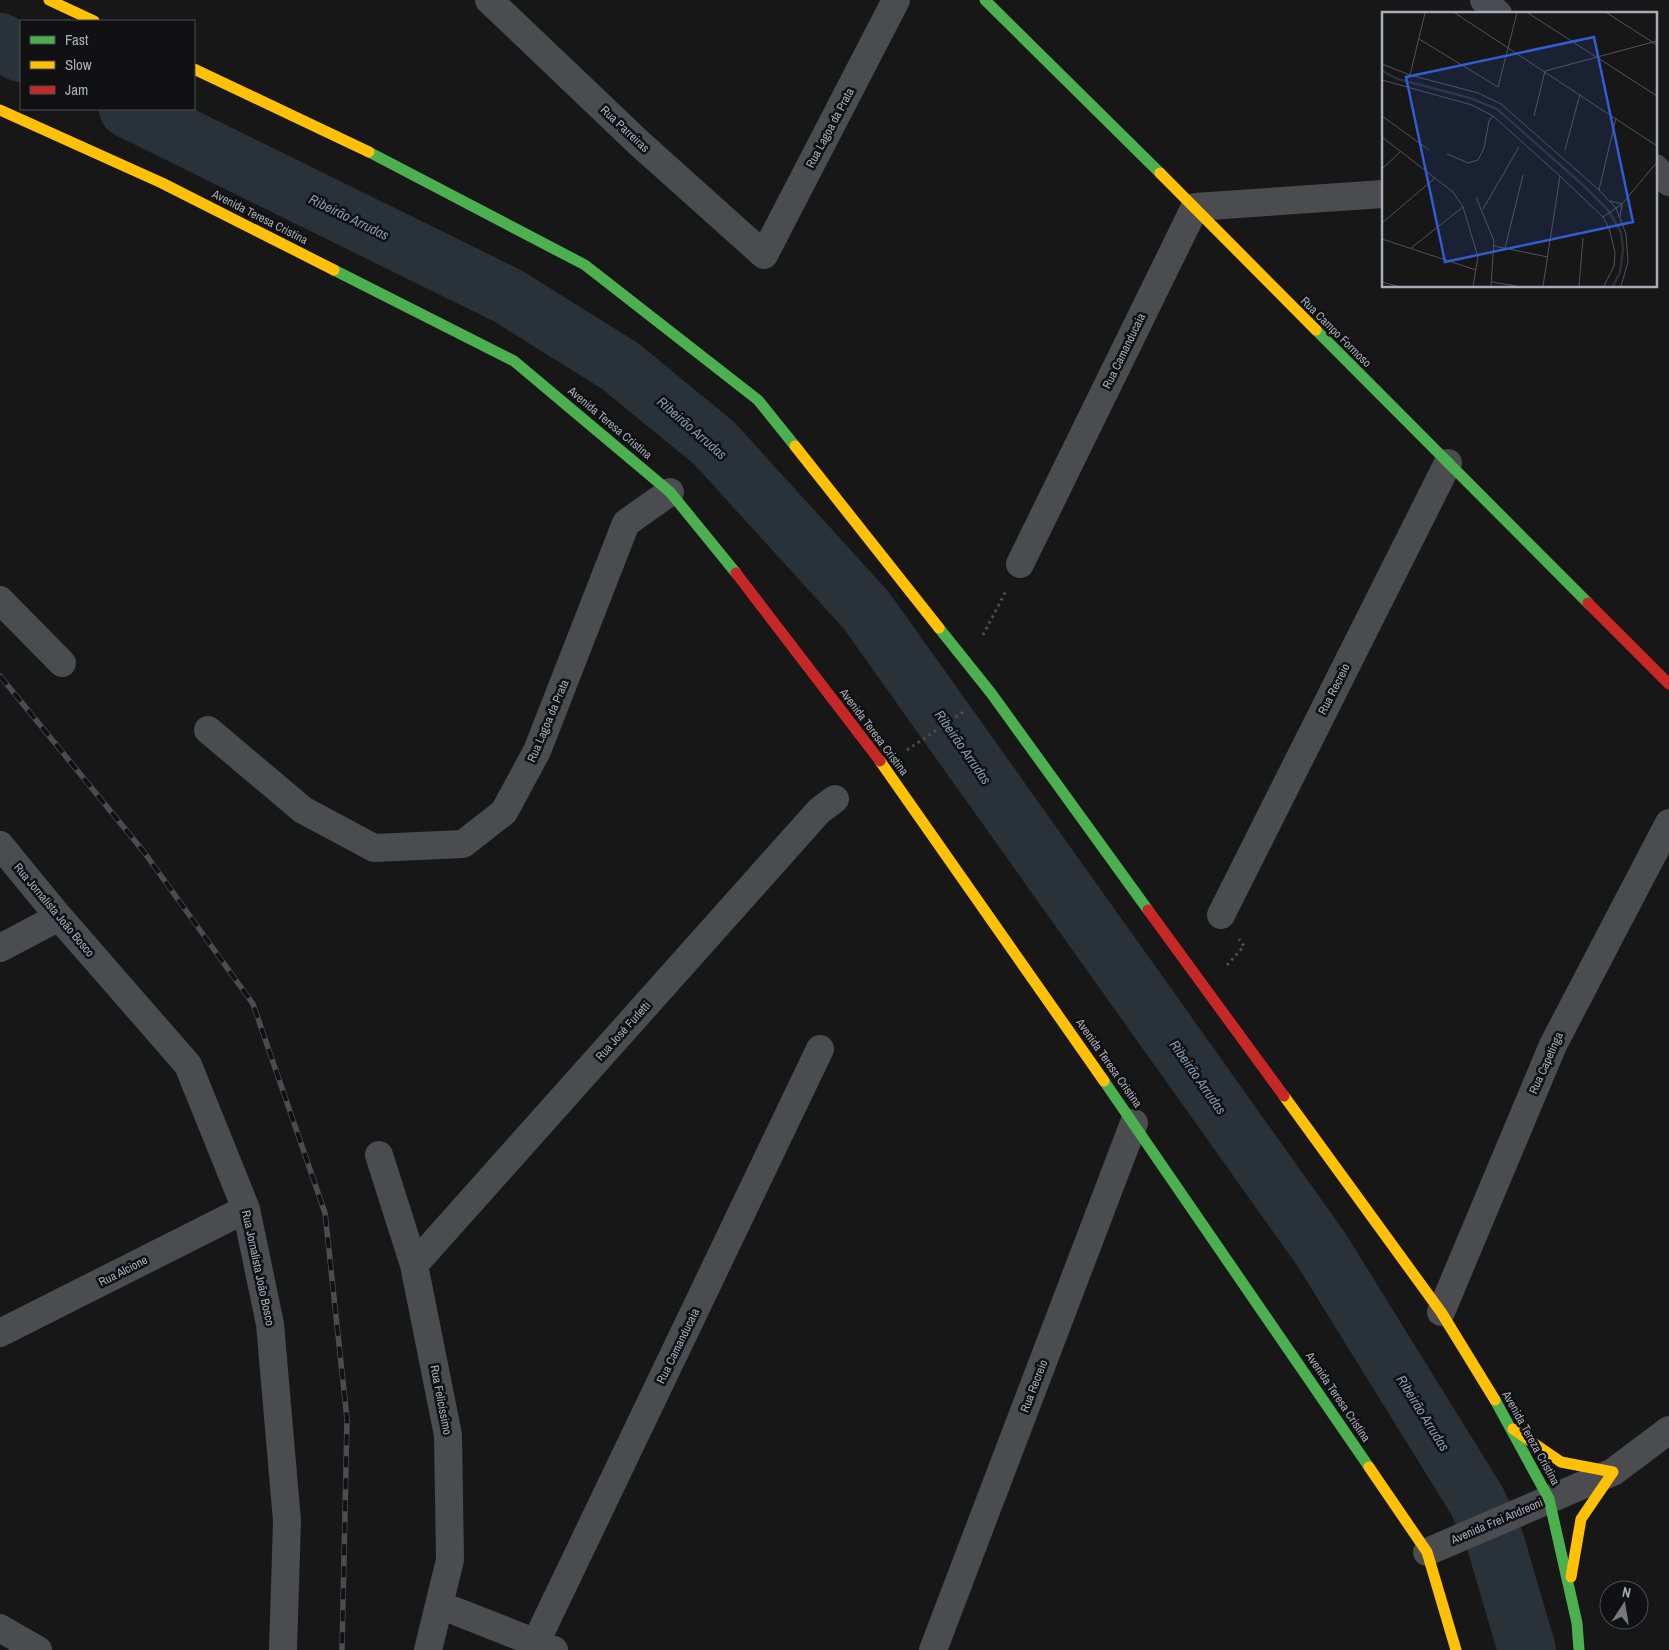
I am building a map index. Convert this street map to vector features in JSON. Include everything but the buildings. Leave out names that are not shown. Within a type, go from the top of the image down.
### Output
[{"type":"main road","points":[[49,0],[92,20]]},
{"type":"main road","name":"Rua Campo Formoso","points":[[985,0],[1195,207],[1669,684]]},
{"type":"main road","points":[[195,69],[389,161],[585,266],[758,400],[991,693],[1441,1312]]},
{"type":"main road","name":"Avenida Teresa Cristina","points":[[0,110],[162,183],[514,361],[670,492],[710,538],[883,766],[1134,1123],[1426,1552],[1456,1650]]},
{"type":"main road","name":"Avenida Tereza Cristina","points":[[1441,1312],[1508,1425],[1549,1499],[1569,1588]]},
{"type":"main road","points":[[1508,1425],[1561,1462],[1613,1472],[1580,1520],[1569,1588],[1577,1623],[1579,1650]]},
{"type":"street","name":"Rua Parreiras","points":[[489,0],[639,143],[764,255]]},
{"type":"street","name":"Rua Lagoa da Prata","points":[[764,255],[896,0]]},
{"type":"street","points":[[1484,0],[1496,12]]},
{"type":"street","points":[[1195,207],[1382,194]]},
{"type":"street","name":"Rua Camanducaia","points":[[1020,564],[1195,207]]},
{"type":"street","name":"Rua Recreio","points":[[1220,915],[1448,463]]},
{"type":"street","name":"Rua Lagoa da Prata","points":[[208,730],[303,810],[374,848],[463,844],[504,812],[537,751],[626,523],[670,492]]},
{"type":"street","points":[[0,600],[62,663]]},
{"type":"street","name":"Rua José Furletti","points":[[414,1264],[819,811],[834,799]]},
{"type":"street","name":"Rua Capetinga","points":[[1441,1312],[1553,1045],[1669,823]]},
{"type":"street","name":"Rua Jornalista João Bosco","points":[[0,845],[59,917],[188,1065],[246,1209],[270,1324],[287,1521],[283,1650]]},
{"type":"street","points":[[0,948],[59,917]]},
{"type":"street","name":"Rua Camanducaia","points":[[545,1646],[820,1049]]},
{"type":"street","name":"Rua Recreio","points":[[933,1650],[1134,1123]]},
{"type":"street","name":"Rua Felicíssimo","points":[[379,1155],[414,1264],[448,1435],[450,1560],[428,1650]]},
{"type":"street","name":"Rua Alcione","points":[[0,1333],[246,1209]]},
{"type":"street","name":"Avenida Frei Andreoni","points":[[1426,1552],[1613,1472],[1669,1430]]},
{"type":"street","points":[[440,1604],[545,1646]]},
{"type":"street","points":[[0,1628],[38,1650]]},
{"type":"path","points":[[968,664],[1020,564]]},
{"type":"path","points":[[883,766],[991,693]]},
{"type":"waterway","name":"Ribeirão Arrudas","points":[[0,42],[20,52]]},
{"type":"waterway","name":"Ribeirão Arrudas","points":[[130,110],[508,296],[620,366],[714,443],[866,610],[1321,1249],[1477,1501],[1495,1541],[1527,1650]]},
{"type":"railway","points":[[0,676],[144,852],[253,1004],[325,1213],[347,1419],[342,1650]]},
{"type":"traffic: fast","points":[[985,0],[1160,173]]},
{"type":"traffic: fast","points":[[369,152],[585,265],[758,400],[795,446]]},
{"type":"traffic: fast","points":[[334,270],[514,361],[670,492],[736,573]]},
{"type":"traffic: fast","points":[[1316,330],[1588,603]]},
{"type":"traffic: fast","points":[[939,628],[991,693],[1148,910]]},
{"type":"traffic: fast","points":[[1104,1081],[1369,1467]]},
{"type":"traffic: fast","points":[[1495,1400],[1549,1499],[1577,1623],[1579,1650]]},
{"type":"traffic: slow","points":[[49,0],[92,20]]},
{"type":"traffic: slow","points":[[195,69],[369,152]]},
{"type":"traffic: slow","points":[[0,110],[162,183],[334,270]]},
{"type":"traffic: slow","points":[[1160,173],[1316,330]]},
{"type":"traffic: slow","points":[[795,446],[939,628]]},
{"type":"traffic: slow","points":[[880,761],[1104,1081]]},
{"type":"traffic: slow","points":[[1284,1096],[1441,1312],[1495,1400]]},
{"type":"traffic: slow","points":[[1513,1429],[1561,1462],[1613,1472],[1581,1519],[1571,1577]]},
{"type":"traffic: slow","points":[[1369,1467],[1427,1552],[1456,1650]]},
{"type":"traffic: jam","points":[[736,573],[880,761]]},
{"type":"traffic: jam","points":[[1588,603],[1669,684]]},
{"type":"traffic: jam","points":[[1148,910],[1284,1096]]}]
